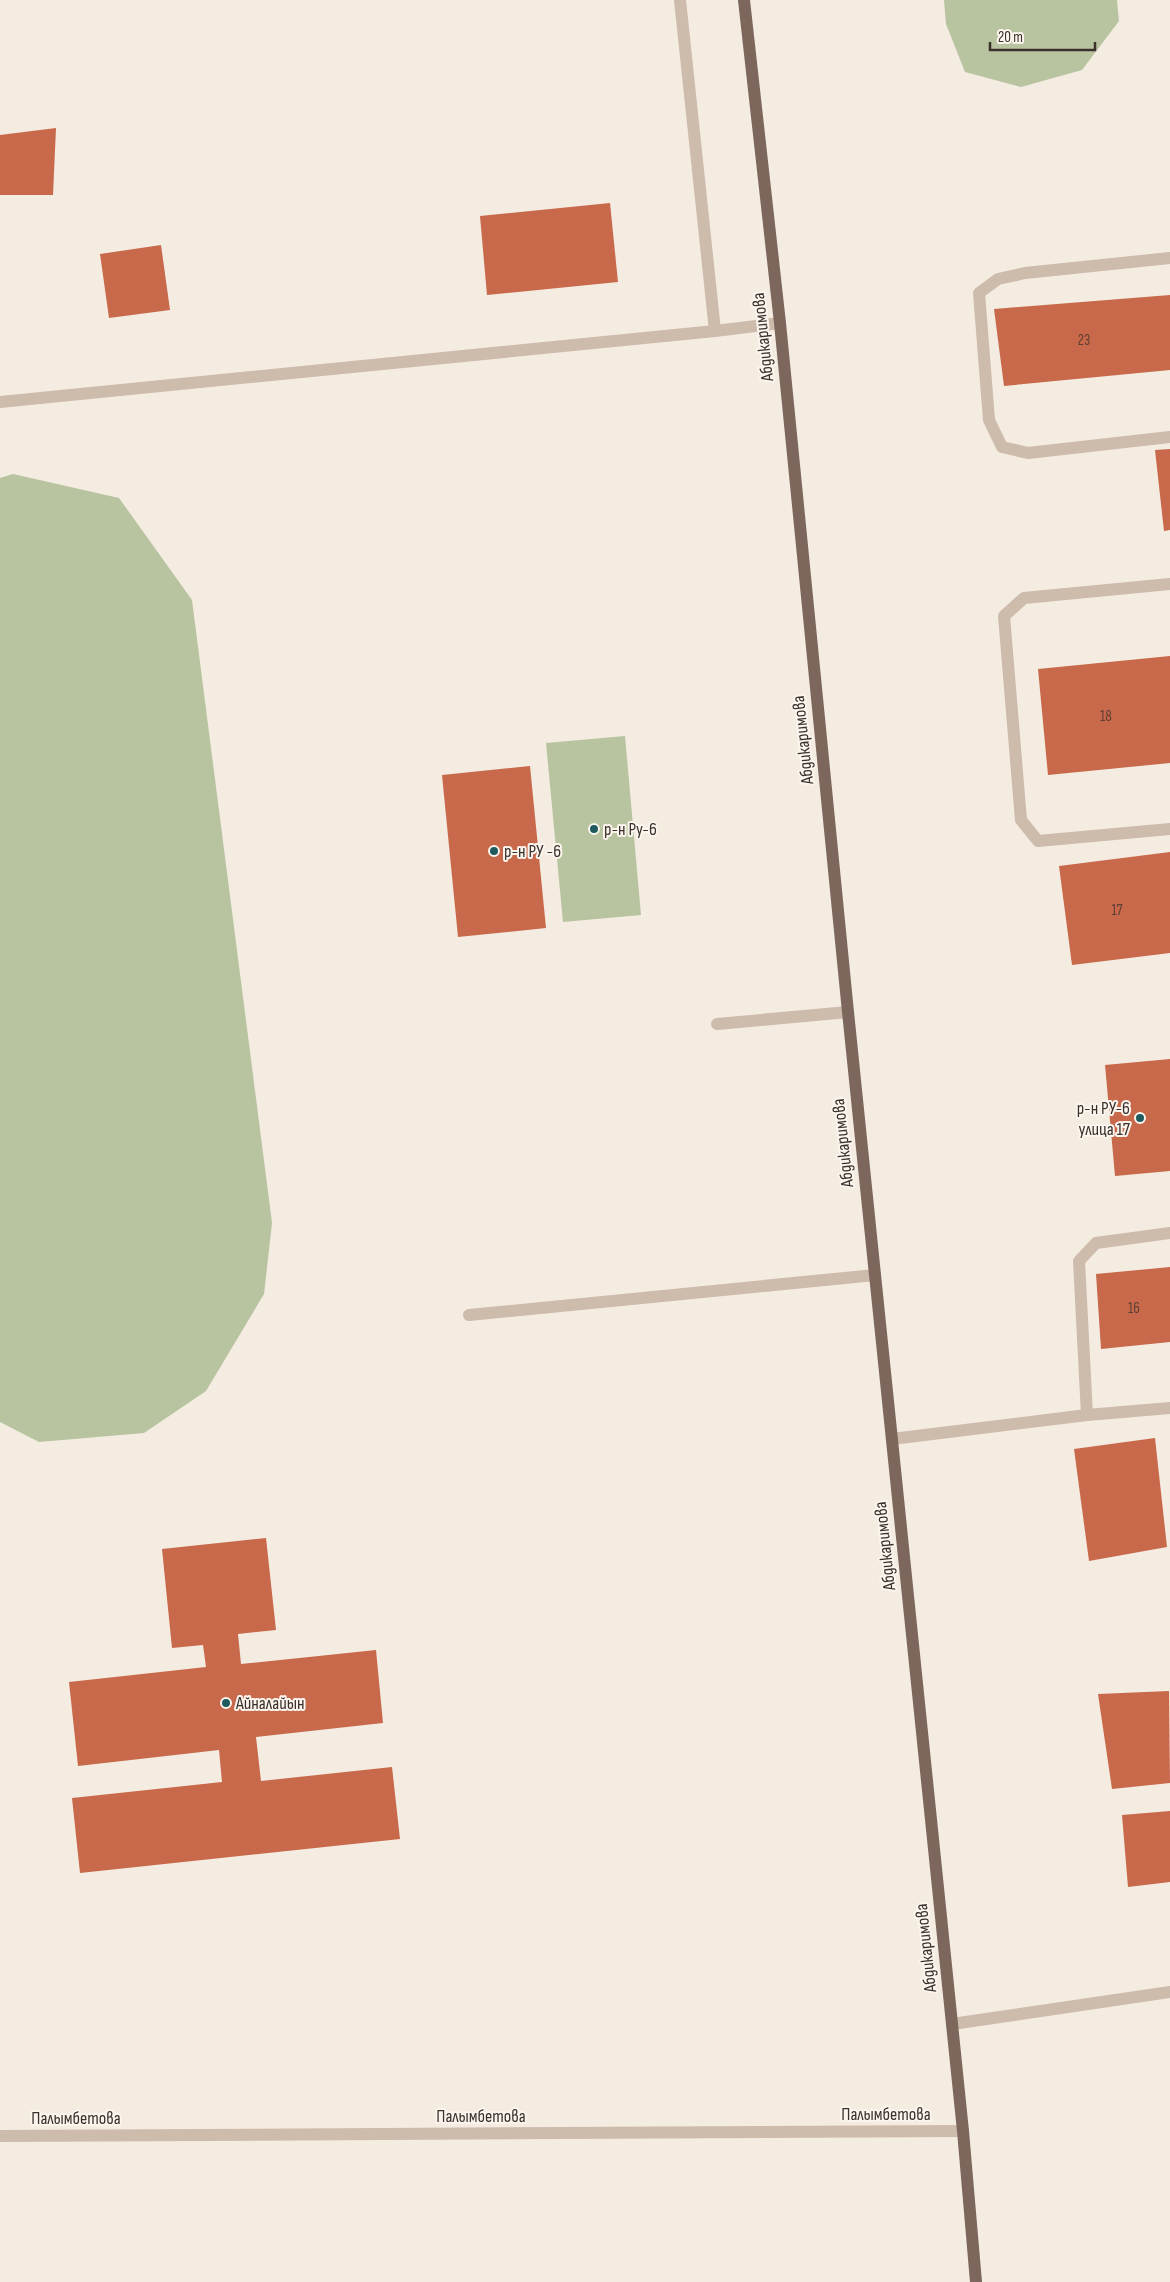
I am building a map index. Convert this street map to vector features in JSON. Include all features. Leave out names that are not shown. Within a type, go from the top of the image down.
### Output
[{"type":"main road","name":"Абдикаримова","points":[[744,0],[780,322],[848,1012],[963,2131],[976,2282]]},
{"type":"street","points":[[680,0],[715,331]]},
{"type":"street","points":[[1170,258],[1025,272],[998,279],[979,292],[989,420],[1002,447],[1028,453],[1170,437]]},
{"type":"street","points":[[0,402],[715,331],[780,322]]},
{"type":"street","points":[[1170,584],[1024,598],[1004,616],[1021,820],[1038,841],[1170,828]]},
{"type":"street","points":[[717,1024],[848,1012]]},
{"type":"street","points":[[1087,1415],[1079,1261],[1096,1243],[1170,1233]]},
{"type":"street","points":[[469,1315],[875,1275]]},
{"type":"street","points":[[892,1439],[1087,1415],[1170,1408]]},
{"type":"street","points":[[952,2024],[1170,1992]]},
{"type":"street","name":"Палымбетова","points":[[0,2136],[963,2131]]},
{"type":"green space","points":[[944,0],[1117,0],[1119,21],[1082,70],[1021,87],[965,72],[946,24]]},
{"type":"green space","points":[[13,474],[119,498],[192,600],[272,1223],[264,1294],[206,1391],[144,1433],[39,1442],[0,1422],[0,478]]},
{"type":"green space","name":"р-н Ру-6","points":[[625,736],[641,915],[563,922],[546,743]]},
{"type":"building","points":[[56,128],[53,195],[0,195],[0,135]]},
{"type":"building","points":[[610,203],[618,282],[487,295],[480,216]]},
{"type":"building","points":[[161,245],[170,310],[109,318],[100,254]]},
{"type":"building","points":[[1170,295],[1170,370],[1004,386],[994,309]]},
{"type":"building","points":[[1170,449],[1170,530],[1164,531],[1155,450]]},
{"type":"building","points":[[1170,656],[1170,763],[1048,775],[1038,669]]},
{"type":"building","name":"р-н РУ -6","points":[[530,766],[546,928],[458,937],[442,775]]},
{"type":"building","points":[[1170,852],[1170,953],[1072,965],[1059,866]]},
{"type":"building","name":"р-н РУ-6 улица 17","points":[[1170,1059],[1170,1171],[1115,1176],[1105,1065]]},
{"type":"building","points":[[1170,1267],[1170,1342],[1101,1349],[1096,1274]]},
{"type":"building","points":[[1155,1438],[1167,1547],[1089,1561],[1074,1449]]},
{"type":"building","name":"Айналайын","points":[[266,1538],[276,1630],[238,1634],[241,1664],[376,1650],[383,1723],[256,1737],[261,1781],[392,1767],[400,1839],[80,1873],[72,1798],[222,1782],[219,1750],[78,1766],[69,1682],[206,1667],[203,1645],[172,1648],[162,1549]]},
{"type":"building","points":[[1169,1691],[1170,1783],[1112,1789],[1098,1694]]},
{"type":"building","points":[[1170,1811],[1170,1882],[1128,1887],[1122,1815]]},
{"type":"place","name":"р-н Ру-6","points":[[594,829]]},
{"type":"place","name":"р-н РУ -6","points":[[494,851]]},
{"type":"place","name":"р-н РУ-6 улица 17","points":[[1140,1118]]},
{"type":"place","name":"Айналайын","points":[[226,1703]]}]
